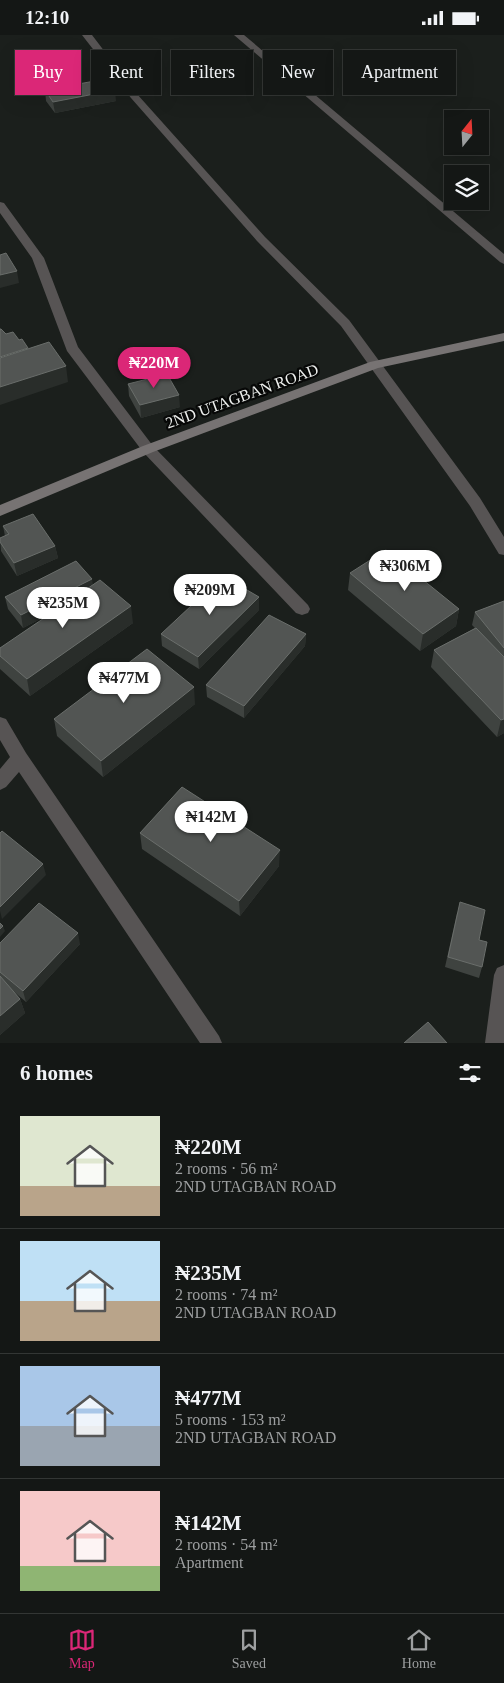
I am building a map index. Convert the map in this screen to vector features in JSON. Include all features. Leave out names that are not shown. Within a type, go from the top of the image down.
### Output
[{"type":"street","points":[[87,35],[134,96],[261,239],[345,323],[475,502],[504,551]]},
{"type":"street","points":[[239,35],[504,260]]},
{"type":"street","points":[[0,205],[38,258],[72,348],[148,449],[302,609]]},
{"type":"street","name":"2ND UTAGBAN ROAD","points":[[0,511],[148,449],[375,365],[504,337]]},
{"type":"street","points":[[0,724],[20,758],[212,1043]]},
{"type":"street","points":[[0,782],[20,758]]},
{"type":"street","points":[[495,1043],[504,975]]},
{"type":"building","points":[[91,82],[91,95],[53,102],[48,95],[81,95],[81,84]]},
{"type":"building","points":[[6,253],[17,271],[0,275],[0,255]]},
{"type":"building","points":[[0,329],[6,334],[13,332],[19,340],[22,339],[28,348],[0,357]]},
{"type":"building","points":[[49,342],[66,366],[0,387],[0,358]]},
{"type":"building","points":[[167,374],[179,395],[140,405],[128,384]]},
{"type":"building","points":[[33,514],[55,546],[14,563],[0,542],[0,538],[9,534],[3,526]]},
{"type":"building","points":[[386,550],[459,609],[423,634],[350,573]]},
{"type":"building","points":[[76,561],[92,579],[21,615],[5,597]]},
{"type":"building","points":[[223,576],[259,597],[198,657],[161,634]]},
{"type":"building","points":[[100,580],[131,606],[27,679],[0,656],[0,648]]},
{"type":"building","points":[[504,601],[504,648],[475,612]]},
{"type":"building","points":[[269,615],[306,634],[244,706],[206,685]]},
{"type":"building","points":[[476,628],[504,657],[504,719],[501,720],[434,650]]},
{"type":"building","points":[[147,649],[194,687],[101,761],[54,719]]},
{"type":"building","points":[[182,787],[280,850],[239,901],[140,833]]},
{"type":"building","points":[[2,831],[43,864],[0,907],[0,833]]},
{"type":"building","points":[[460,902],[485,910],[479,940],[487,942],[482,967],[448,957]]},
{"type":"building","points":[[39,903],[78,933],[23,991],[0,972],[0,943]]},
{"type":"building","points":[[0,976],[20,999],[0,1016]]},
{"type":"building","points":[[428,1022],[447,1043],[404,1043]]}]
